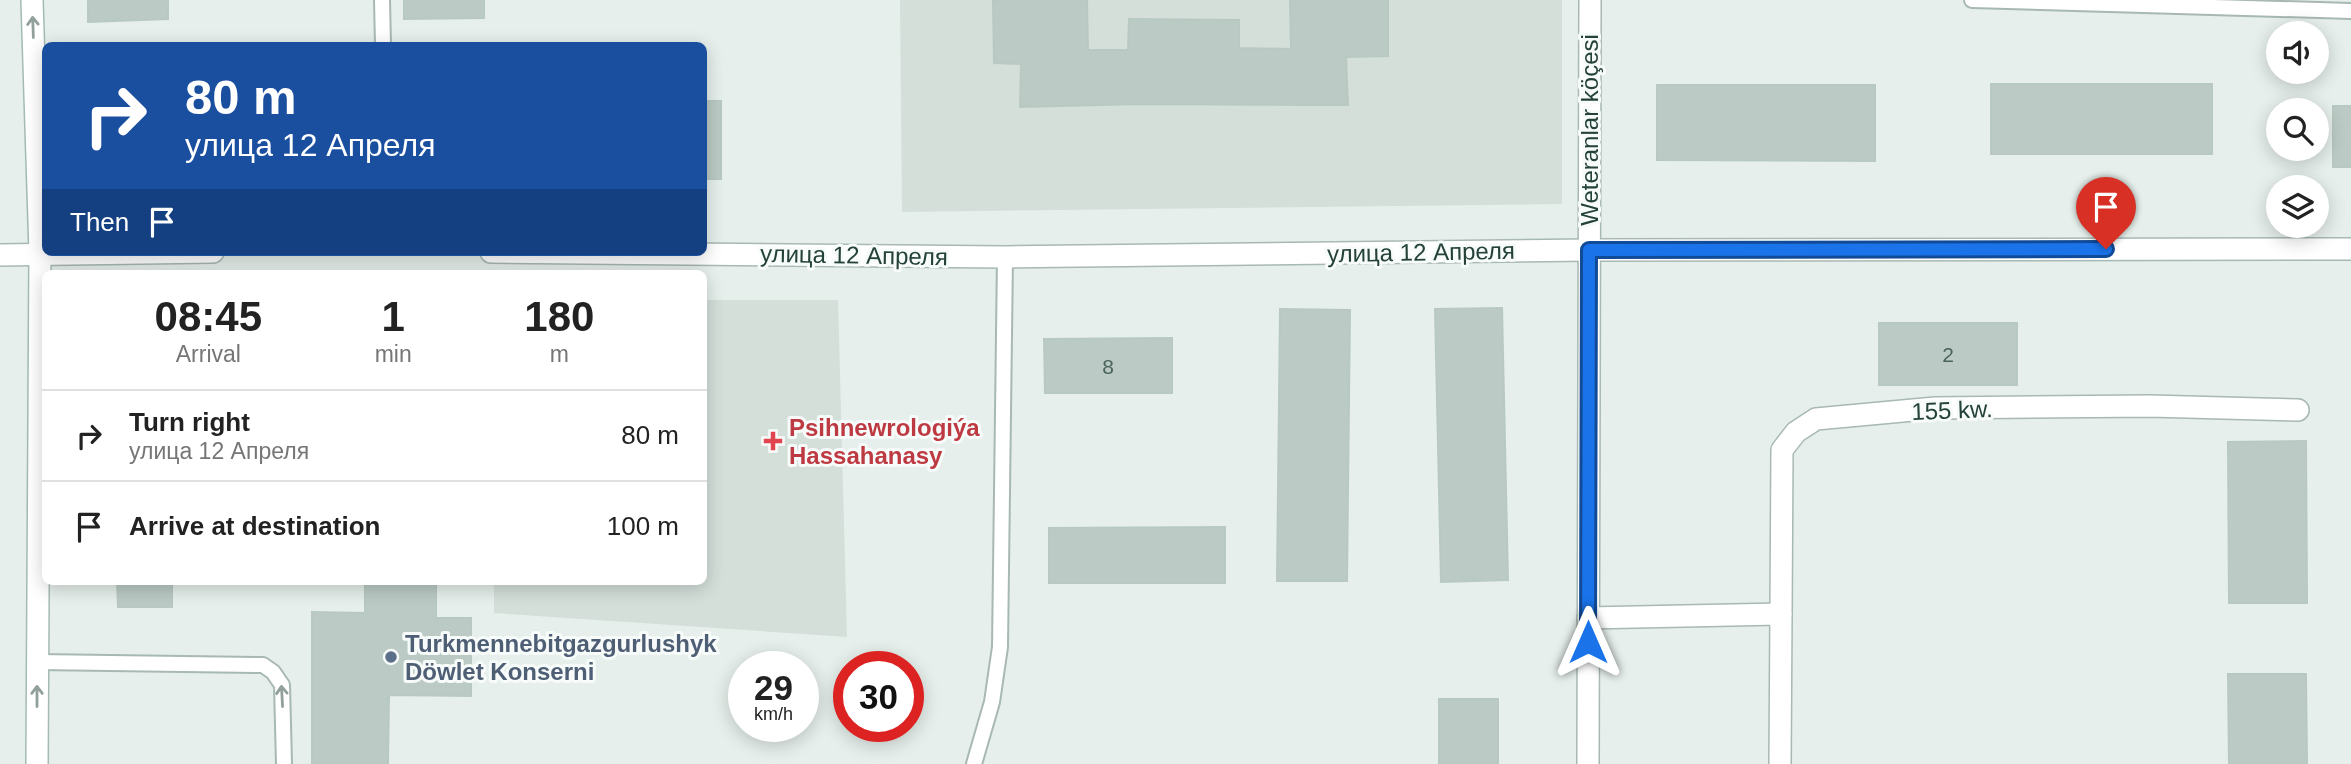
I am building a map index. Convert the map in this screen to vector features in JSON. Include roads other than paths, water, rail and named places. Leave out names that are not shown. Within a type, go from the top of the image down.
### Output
[{"type":"street","points":[[32,0],[40,253],[37,764]]},
{"type":"street","name":"Weteranlar köçesi","points":[[1588,764],[1590,0]]},
{"type":"street","name":"улица 12 Апреля","points":[[707,254],[1005,257],[1589,250],[2351,249]]},
{"type":"street","points":[[0,255],[40,253]]},
{"type":"street","name":"155 kw.","points":[[1780,764],[1782,450],[1796,432],[1816,419],[1935,408],[2150,406],[2298,410]]},
{"type":"street","points":[[1588,618],[1781,614]]},
{"type":"lane","points":[[382,0],[383,42]]},
{"type":"lane","points":[[1972,0],[2248,4],[2351,11]]},
{"type":"lane","points":[[974,764],[992,702],[1000,647],[1005,257]]},
{"type":"lane","points":[[37,662],[263,665],[273,672],[282,685],[284,764]]},
{"type":"place","name":"Psihnewrologiýa Hassahanasy","points":[[773,441]]},
{"type":"place","name":"Turkmennebitgazgurlushyk Döwlet Konserni","points":[[391,657]]}]
